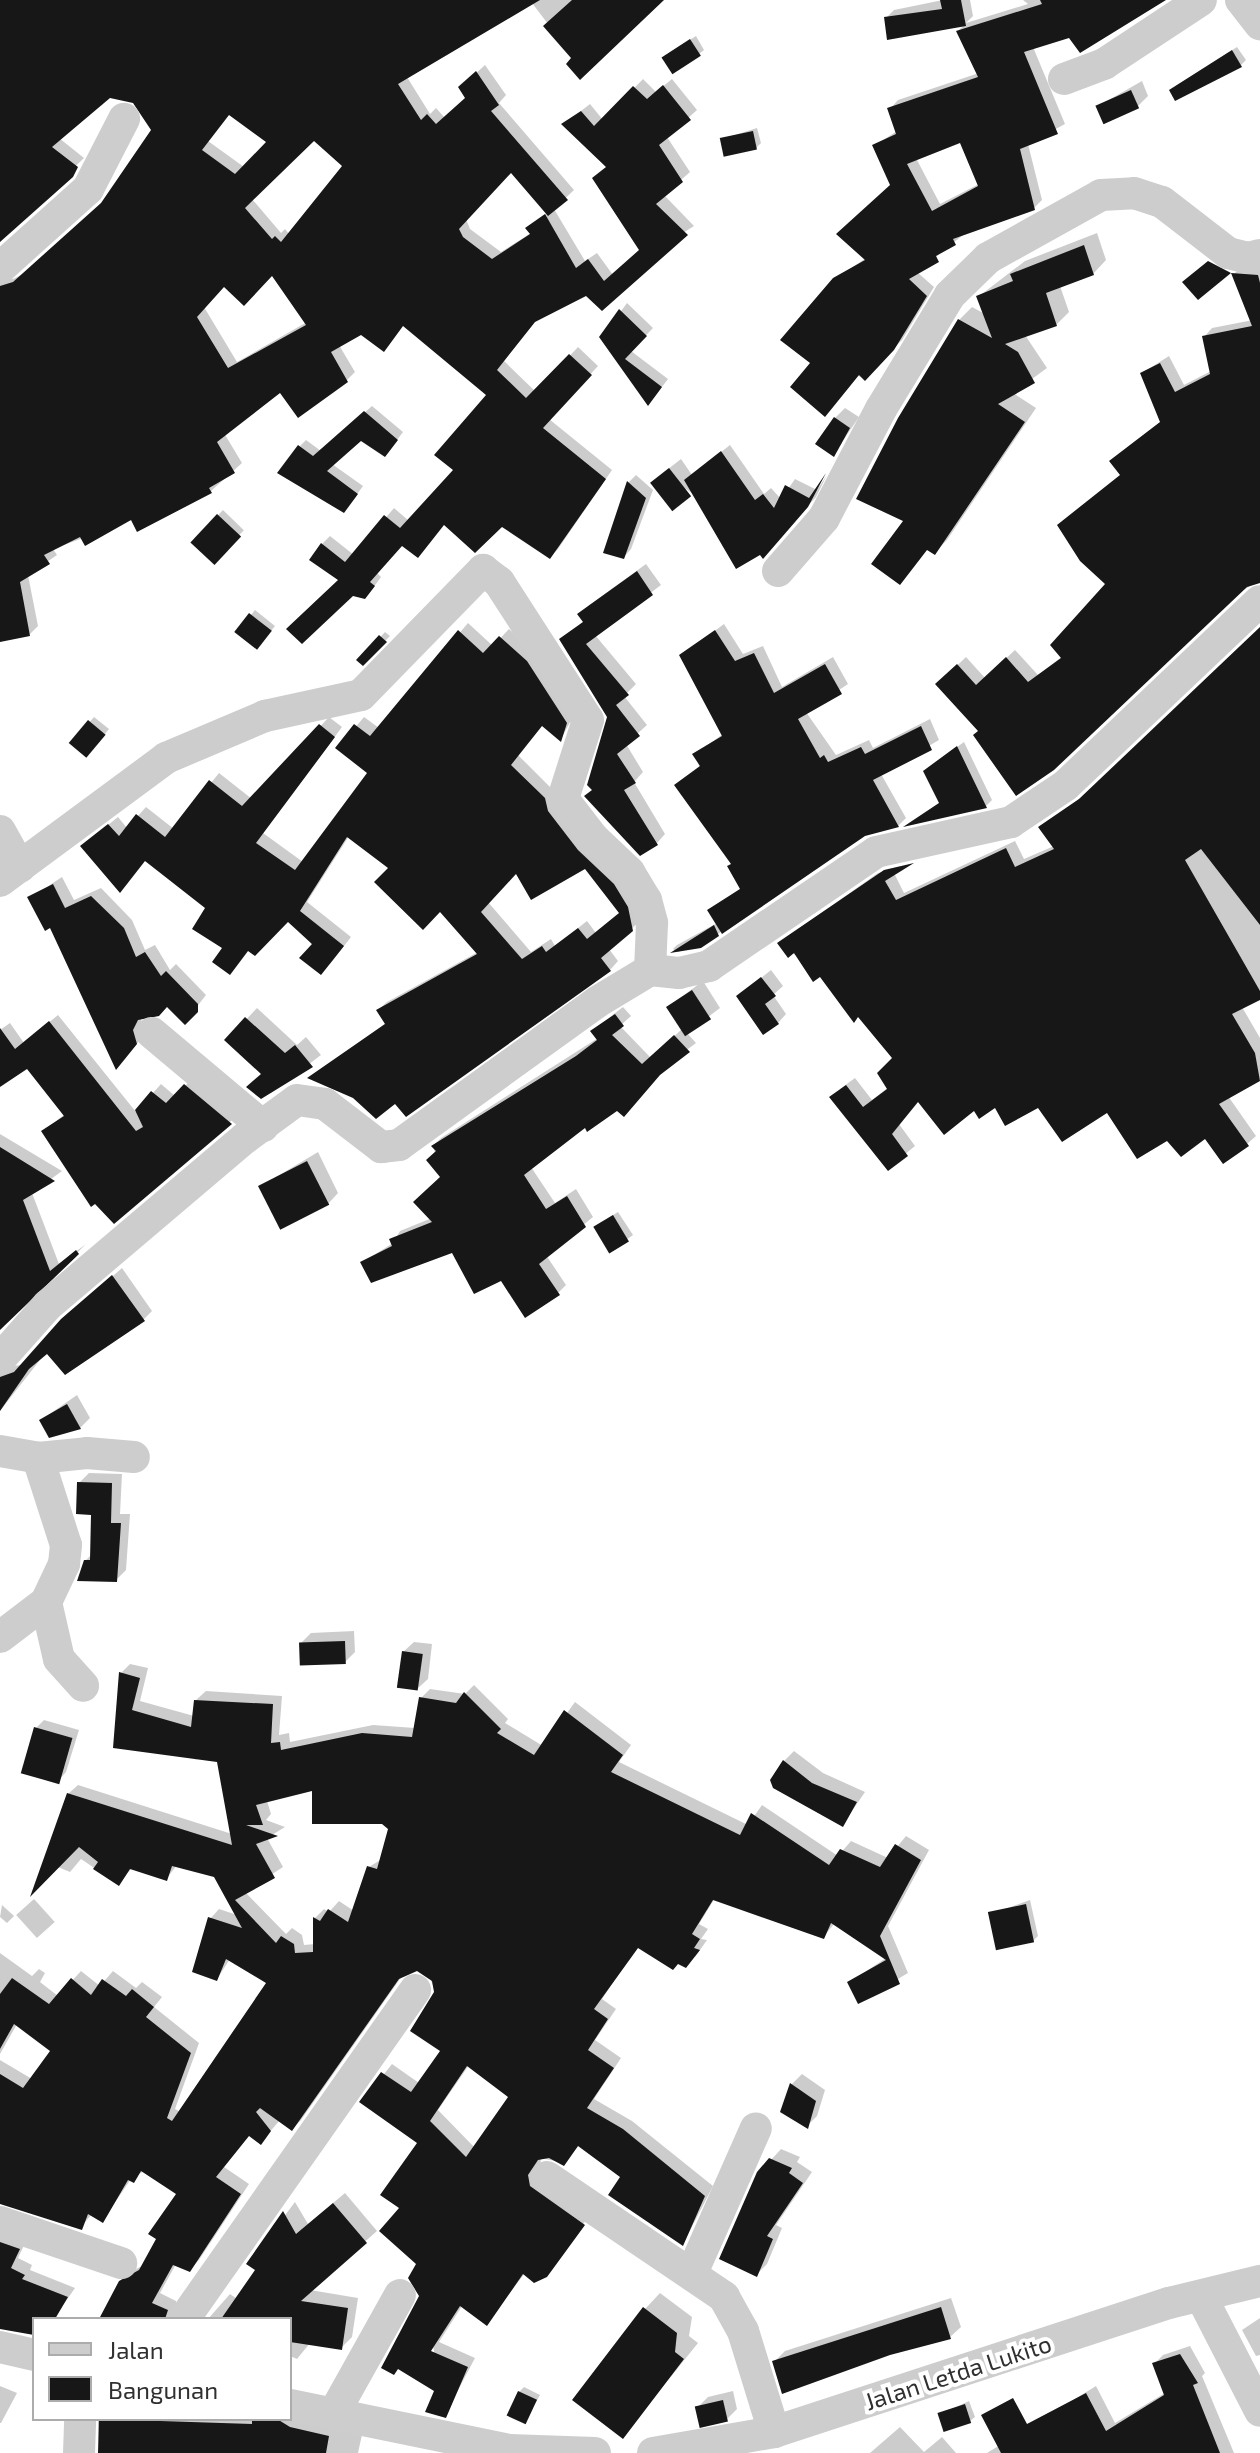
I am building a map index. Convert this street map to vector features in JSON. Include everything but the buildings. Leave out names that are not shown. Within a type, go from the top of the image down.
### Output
[{"type":"street","points":[[1064,79],[1104,64],[1201,0]]},
{"type":"street","points":[[1241,0],[1260,24]]},
{"type":"street","points":[[0,268],[88,189],[124,119]]},
{"type":"street","points":[[778,571],[824,518],[881,409],[950,295],[988,258],[1101,195],[1134,193],[1162,202],[1228,253],[1248,258],[1260,255]]},
{"type":"street","points":[[0,831],[10,874],[166,758],[265,716],[361,695],[483,570],[499,582],[588,720],[563,799],[593,838],[629,872],[646,900],[650,970]]},
{"type":"street","points":[[0,1359],[48,1305],[297,1100],[314,1100],[372,1143],[399,1145],[650,970],[679,973],[709,966],[876,852],[1011,822],[1066,785],[1260,601]]},
{"type":"street","points":[[152,1033],[263,1126]]},
{"type":"street","points":[[0,1451],[38,1458],[87,1453],[134,1457]]},
{"type":"street","points":[[0,1637],[46,1602],[64,1564],[66,1545],[38,1458]]},
{"type":"street","points":[[46,1602],[59,1659],[83,1686]]},
{"type":"street","points":[[185,2317],[415,1990]]},
{"type":"street","points":[[692,2273],[756,2128]]},
{"type":"street","points":[[547,2177],[692,2273],[731,2306],[774,2432]]},
{"type":"street","points":[[0,2222],[121,2263]]},
{"type":"street","name":"Jalan Letda Lukito","points":[[653,2453],[774,2432],[1201,2296],[1260,2281]]},
{"type":"street","points":[[334,2413],[400,2295]]},
{"type":"street","points":[[1201,2296],[1260,2411]]},
{"type":"street","points":[[0,2347],[32,2355]]},
{"type":"street","points":[[292,2405],[508,2452],[595,2453]]},
{"type":"street","points":[[79,2453],[80,2421]]}]
